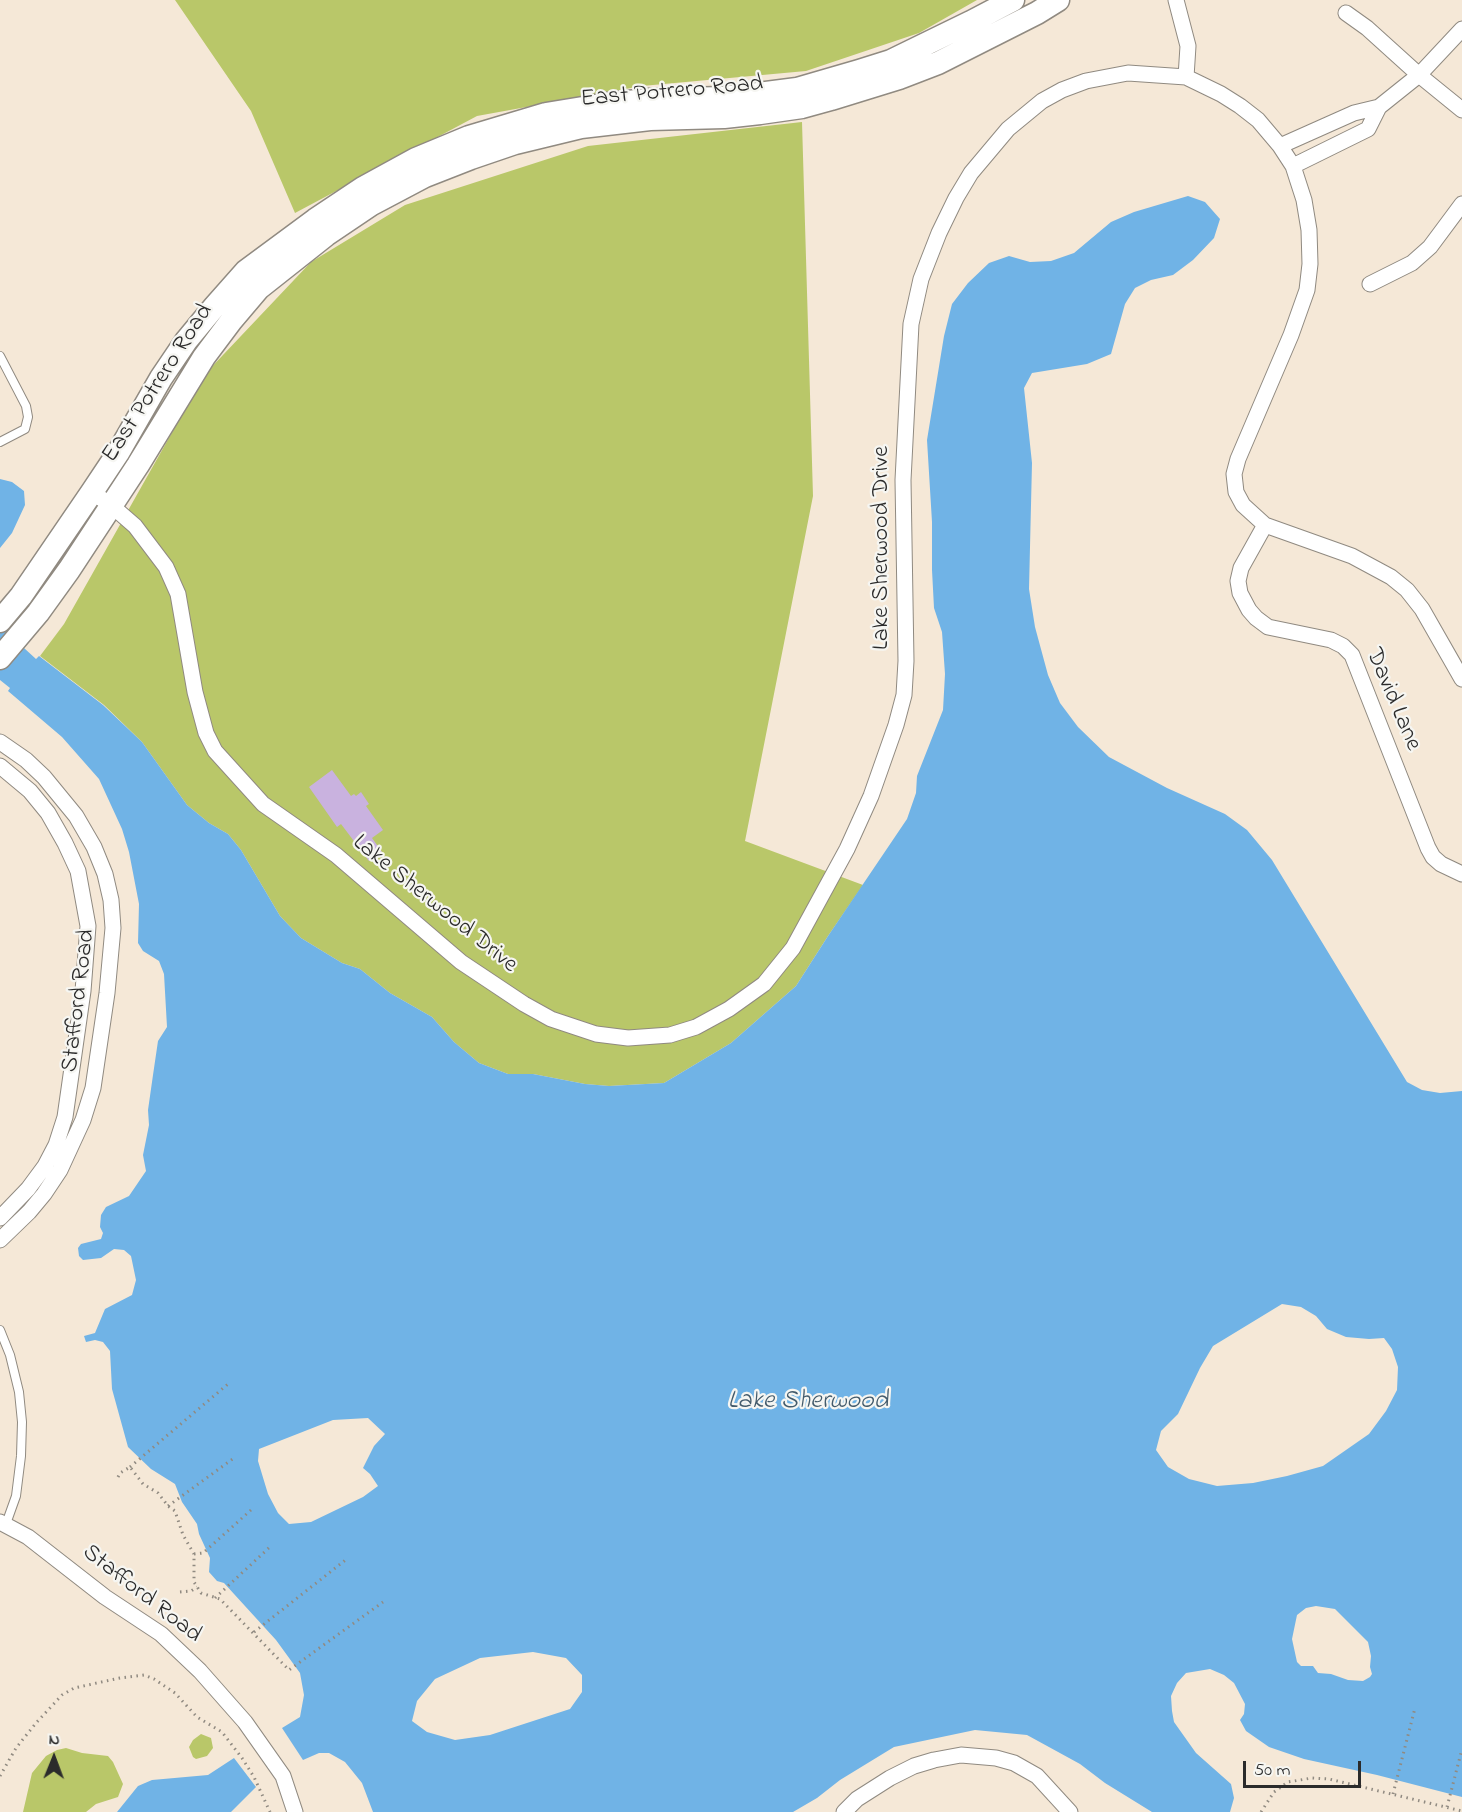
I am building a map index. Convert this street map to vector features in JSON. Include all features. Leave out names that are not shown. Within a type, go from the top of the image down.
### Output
[{"type":"street","name":"East Potrero Road","points":[[0,621],[21,596],[92,492],[186,341],[246,271],[344,200],[416,159],[469,137],[546,114],[627,102],[722,98],[797,89],[891,61],[1012,0]]},
{"type":"street","name":"East Potrero Road","points":[[0,658],[38,613],[112,506],[199,364],[245,304],[259,288],[318,241],[372,204],[425,176],[471,158],[515,143],[581,127],[650,119],[724,117],[760,113],[802,107],[831,99],[938,63],[1028,18],[1058,0]]},
{"type":"street","points":[[1176,0],[1188,46],[1186,77]]},
{"type":"street","points":[[1346,13],[1367,28],[1462,110]]},
{"type":"street","points":[[1293,166],[1368,129],[1379,107],[1419,75],[1462,29]]},
{"type":"street","name":"Lake Sherwood Drive","points":[[92,492],[135,526],[158,555],[174,582],[187,640],[195,692],[206,733],[215,751],[263,804],[336,855],[461,963],[551,1019],[596,1034],[628,1038],[670,1035],[696,1028],[729,1009],[764,984],[793,948],[848,849],[897,726],[904,695],[906,661],[903,480],[911,324],[921,279],[956,198],[977,165],[1008,129],[1042,101],[1062,90],[1086,81],[1128,73],[1186,77],[1240,106],[1258,120],[1280,146],[1293,166],[1304,200],[1309,230],[1310,264],[1307,290],[1291,335],[1242,451],[1234,474],[1236,492],[1243,505],[1265,525],[1352,556],[1391,577],[1422,609],[1462,679]]},
{"type":"street","points":[[1280,146],[1354,112],[1379,107]]},
{"type":"street","points":[[1370,284],[1412,263],[1430,247],[1462,204]]},
{"type":"street","name":"David Lane","points":[[1265,525],[1241,568],[1240,593],[1249,610],[1268,627],[1331,639],[1343,645],[1352,655],[1428,848],[1441,864],[1462,874]]},
{"type":"street","name":"Stafford Road","points":[[0,742],[27,760],[76,816],[94,847],[105,874],[111,900],[112,928],[93,1088],[83,1120],[60,1170],[44,1194],[0,1240]]},
{"type":"street","name":"Stafford Road","points":[[0,766],[30,791],[48,813],[65,843],[78,871],[88,926],[83,991],[64,1117],[56,1145],[45,1166],[28,1189],[0,1218]]},
{"type":"street","name":"Stafford Road","points":[[3,1523],[28,1537],[105,1597],[161,1634],[200,1671],[245,1722],[283,1776],[295,1812]]},
{"type":"street","points":[[844,1812],[857,1799],[914,1766],[961,1755],[996,1758],[1014,1763],[1037,1776],[1070,1812]]},
{"type":"lane","points":[[0,356],[26,406],[28,417],[25,429],[0,441]]},
{"type":"lane","points":[[0,1330],[10,1355],[19,1392],[22,1422],[16,1496],[3,1523]]},
{"type":"path","points":[[118,1477],[228,1384]]},
{"type":"path","points":[[168,1506],[234,1458]]},
{"type":"path","points":[[130,1467],[143,1484],[158,1492],[168,1506],[175,1511],[183,1535],[194,1554],[194,1582],[201,1593],[220,1599],[289,1670],[383,1602]]},
{"type":"path","points":[[194,1554],[203,1553],[251,1510]]},
{"type":"path","points":[[215,1598],[272,1545]]},
{"type":"path","points":[[254,1632],[348,1557]]},
{"type":"path","points":[[180,1592],[191,1591],[197,1587]]},
{"type":"path","points":[[0,1776],[16,1748],[62,1695],[74,1688],[144,1675],[154,1678],[175,1693],[197,1717],[222,1732],[254,1777],[270,1812]]},
{"type":"path","points":[[1393,1794],[1415,1708]]},
{"type":"path","points":[[1447,1807],[1462,1749]]},
{"type":"path","points":[[1261,1812],[1274,1792],[1288,1782],[1312,1778],[1329,1779],[1462,1811]]},
{"type":"green space","points":[[175,0],[977,0],[919,33],[806,71],[642,86],[477,116],[295,213],[251,111]]},
{"type":"green space","points":[[802,122],[813,496],[745,841],[863,885],[796,986],[731,1043],[664,1083],[609,1086],[533,1074],[508,1074],[479,1063],[454,1042],[432,1017],[390,993],[360,969],[342,963],[301,938],[280,916],[241,850],[228,834],[209,823],[187,805],[142,742],[104,705],[40,656],[64,624],[205,374],[311,262],[405,205],[588,146]]},
{"type":"green space","points":[[201,1734],[211,1738],[213,1748],[207,1756],[196,1759],[189,1747],[193,1740]]},
{"type":"green space","points":[[66,1748],[82,1753],[108,1756],[123,1784],[118,1797],[96,1804],[86,1812],[23,1812],[32,1773],[46,1756]]},
{"type":"water","name":"Lake Sherwood","points":[[1188,196],[1205,202],[1220,219],[1214,238],[1193,260],[1173,275],[1151,280],[1135,288],[1125,304],[1111,354],[1087,364],[1032,373],[1024,388],[1032,463],[1029,589],[1035,627],[1048,675],[1060,703],[1078,727],[1109,757],[1167,788],[1225,814],[1247,830],[1272,860],[1407,1082],[1422,1090],[1440,1093],[1462,1091],[1462,1797],[1304,1759],[1269,1747],[1246,1731],[1240,1720],[1244,1714],[1245,1704],[1234,1683],[1224,1675],[1210,1669],[1186,1673],[1177,1683],[1171,1696],[1172,1711],[1174,1722],[1196,1753],[1231,1784],[1234,1798],[1230,1812],[1152,1812],[1105,1783],[1080,1764],[1027,1735],[975,1730],[894,1747],[793,1812],[373,1812],[362,1783],[345,1762],[329,1753],[319,1753],[303,1760],[282,1728],[300,1717],[304,1695],[300,1673],[276,1640],[224,1583],[217,1581],[209,1572],[210,1558],[197,1524],[182,1502],[175,1484],[151,1469],[128,1447],[112,1389],[110,1351],[103,1342],[95,1340],[86,1342],[84,1336],[95,1333],[105,1309],[132,1295],[136,1280],[131,1256],[124,1250],[114,1249],[101,1258],[83,1260],[79,1256],[78,1248],[81,1244],[101,1239],[103,1233],[100,1227],[101,1215],[106,1207],[129,1196],[146,1171],[143,1155],[149,1125],[148,1110],[153,1075],[158,1041],[167,1027],[164,974],[159,961],[143,951],[138,943],[139,904],[129,852],[122,829],[99,779],[62,737],[8,691],[10,688],[0,680],[0,626],[36,659],[39,656],[103,705],[142,742],[187,805],[209,823],[228,834],[241,850],[280,916],[301,938],[342,963],[360,969],[390,993],[432,1017],[454,1042],[479,1063],[508,1074],[533,1074],[585,1084],[609,1086],[664,1083],[731,1043],[796,986],[907,819],[916,793],[917,776],[943,710],[945,674],[942,632],[934,608],[927,440],[944,336],[952,304],[968,283],[989,263],[1009,256],[1030,262],[1051,261],[1074,253],[1111,222],[1134,212]],"holes":[[[1282,1304],[1301,1307],[1316,1316],[1327,1329],[1346,1337],[1384,1338],[1392,1349],[1398,1367],[1397,1390],[1386,1411],[1369,1434],[1323,1466],[1253,1483],[1217,1486],[1189,1479],[1168,1467],[1156,1450],[1161,1431],[1178,1414],[1213,1346]],[[368,1418],[385,1434],[374,1446],[363,1468],[378,1486],[363,1497],[311,1522],[289,1524],[278,1513],[268,1494],[258,1461],[259,1449],[333,1420]],[[1316,1606],[1335,1609],[1368,1642],[1371,1656],[1372,1674],[1370,1677],[1363,1681],[1348,1680],[1331,1674],[1318,1673],[1313,1666],[1301,1666],[1297,1662],[1292,1639],[1297,1615],[1306,1608]],[[533,1652],[566,1658],[582,1675],[582,1692],[570,1709],[490,1735],[455,1740],[427,1732],[412,1721],[417,1701],[435,1679],[480,1658]]]},
{"type":"water","points":[[0,479],[12,482],[24,491],[25,505],[12,533],[0,548]]},
{"type":"water","points":[[234,1758],[256,1787],[231,1812],[117,1812],[138,1786],[152,1780],[208,1775]]},
{"type":"building","points":[[332,770],[351,796],[354,794],[356,796],[361,792],[369,804],[366,806],[383,830],[372,838],[382,852],[369,861],[341,824],[337,827],[309,787]]}]
